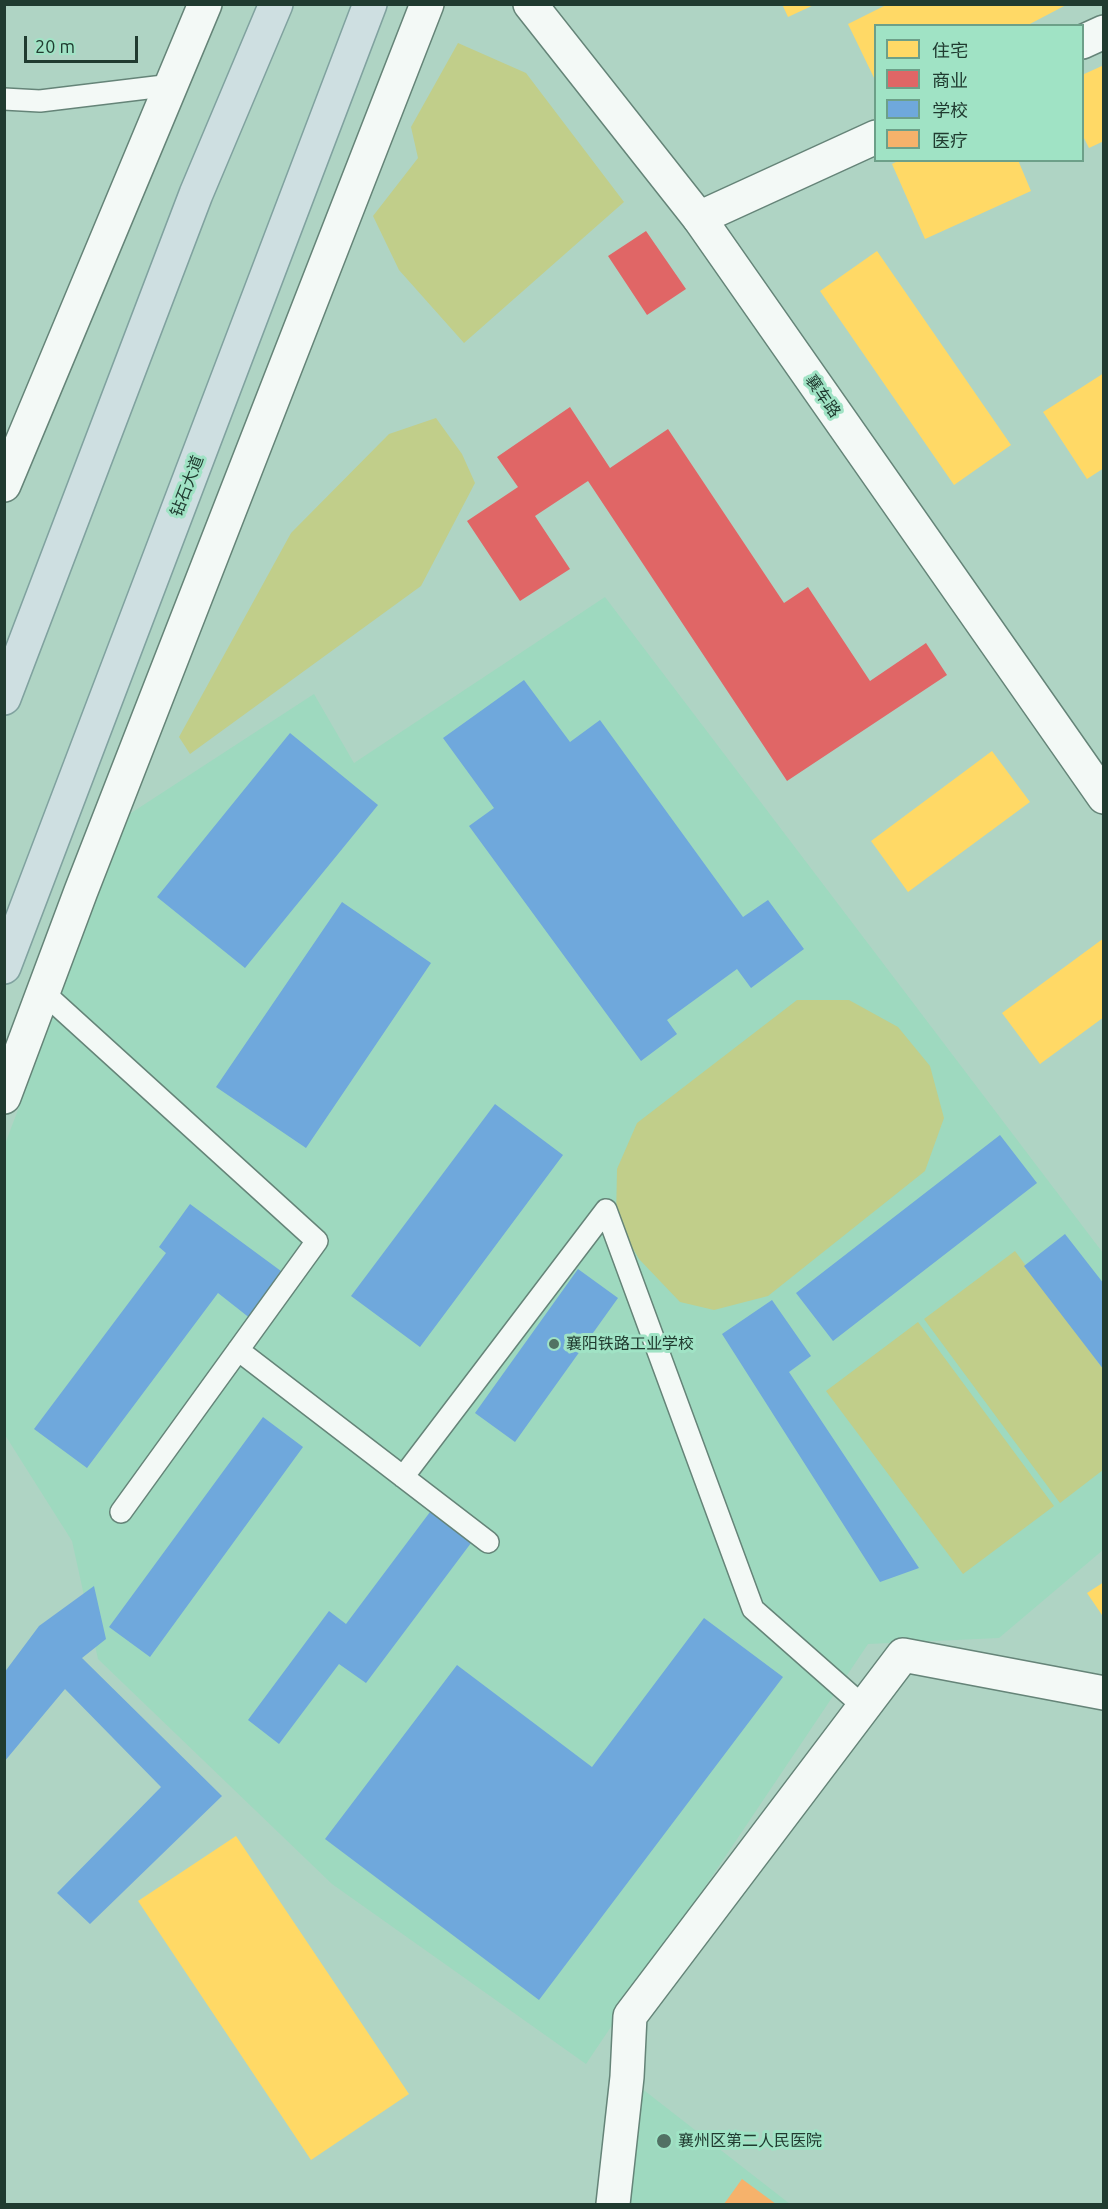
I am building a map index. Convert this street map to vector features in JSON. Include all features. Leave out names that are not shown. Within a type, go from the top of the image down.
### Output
[{"type":"highway","points":[[4,698],[196,194],[276,4]]},
{"type":"highway","name":"钻石大道","points":[[4,967],[370,4]]},
{"type":"street","points":[[4,485],[11,447],[172,85],[205,4]]},
{"type":"street","points":[[4,1097],[427,4]]},
{"type":"street","name":"襄车路","points":[[530,4],[699,218],[1104,797]]},
{"type":"street","points":[[1084,42],[1104,32]]},
{"type":"street","points":[[699,218],[874,138]]},
{"type":"street","points":[[614,2205],[627,2077],[630,2016],[903,1655],[1104,1693]]},
{"type":"lane","points":[[4,99],[40,101],[172,85]]},
{"type":"lane","points":[[44,993],[317,1241],[121,1512]]},
{"type":"lane","points":[[403,1477],[606,1210],[753,1609],[864,1707]]},
{"type":"lane","points":[[238,1350],[488,1542]]},
{"type":"shaded area","points":[[458,43],[526,73],[624,202],[464,343],[399,270],[373,216],[418,158],[411,127]]},
{"type":"shaded area","points":[[436,418],[462,454],[475,483],[421,586],[190,754],[179,737],[291,533],[389,434]]},
{"type":"shaded area","name":"襄阳铁路工业学校","points":[[605,597],[1103,1253],[1103,1550],[999,1638],[868,1644],[586,2064],[332,1884],[98,1659],[72,1541],[5,1435],[4,1147],[128,815],[314,694],[354,763]]},
{"type":"shaded area","points":[[797,1000],[849,1000],[898,1027],[930,1066],[944,1118],[925,1171],[768,1296],[714,1310],[680,1302],[639,1259],[616,1220],[617,1169],[637,1123]]},
{"type":"shaded area","points":[[1015,1251],[1103,1369],[1103,1470],[1060,1503],[924,1319]]},
{"type":"shaded area","points":[[918,1322],[1054,1506],[963,1574],[826,1391]]},
{"type":"shaded area","name":"襄州区第二人民医院","points":[[627,2077],[790,2204],[613,2204]]},
{"type":"building: 住宅","points":[[782,4],[816,4],[788,17]]},
{"type":"building: 住宅","points":[[888,4],[1068,4],[1030,24],[874,24],[874,78],[848,24]]},
{"type":"building: 住宅","points":[[1104,65],[1104,141],[1089,148],[1084,138],[1084,74]]},
{"type":"building: 住宅","points":[[896,162],[1019,162],[1031,191],[925,239],[892,164]]},
{"type":"building: 住宅","points":[[877,251],[1011,445],[954,485],[820,291]]},
{"type":"building: 住宅","points":[[1104,373],[1104,468],[1087,479],[1043,412]]},
{"type":"building: 住宅","points":[[992,751],[1030,802],[908,892],[871,841]]},
{"type":"building: 住宅","points":[[1104,938],[1104,1017],[1040,1064],[1002,1013]]},
{"type":"building: 住宅","points":[[1104,1582],[1104,1618],[1087,1593]]},
{"type":"building: 住宅","points":[[236,1836],[409,2094],[311,2160],[138,1901]]},
{"type":"building: 商业","points":[[646,231],[686,289],[647,315],[608,256]]},
{"type":"building: 商业","points":[[570,407],[610,468],[668,429],[784,603],[808,587],[870,681],[926,643],[947,675],[787,781],[588,481],[535,516],[570,569],[520,601],[467,521],[518,487],[497,457]]},
{"type":"building: 学校","points":[[524,680],[570,742],[600,720],[743,917],[768,900],[804,949],[751,988],[737,969],[667,1020],[677,1034],[641,1061],[469,826],[494,808],[443,738]]},
{"type":"building: 学校","points":[[290,733],[378,805],[245,968],[157,897]]},
{"type":"building: 学校","points":[[342,902],[431,963],[306,1148],[216,1087]]},
{"type":"building: 学校","points":[[495,1104],[563,1155],[420,1347],[351,1296]]},
{"type":"building: 学校","points":[[1000,1135],[1037,1183],[833,1341],[796,1293]]},
{"type":"building: 学校","points":[[190,1204],[285,1274],[251,1319],[218,1293],[87,1468],[34,1429],[166,1253],[159,1247]]},
{"type":"building: 学校","points":[[1065,1234],[1104,1284],[1104,1370],[1024,1266]]},
{"type":"building: 学校","points":[[578,1269],[618,1298],[515,1442],[475,1413]]},
{"type":"building: 学校","points":[[772,1300],[811,1356],[789,1372],[919,1568],[880,1582],[722,1334]]},
{"type":"building: 学校","points":[[263,1417],[303,1447],[150,1657],[109,1627]]},
{"type":"building: 学校","points":[[433,1508],[474,1539],[366,1683],[339,1664],[279,1744],[248,1720],[329,1611],[346,1624]]},
{"type":"building: 学校","points":[[94,1586],[106,1639],[82,1658],[222,1796],[90,1924],[57,1893],[161,1787],[65,1689],[4,1762],[4,1673],[39,1626]]},
{"type":"building: 学校","points":[[704,1618],[783,1677],[539,2000],[325,1839],[457,1665],[592,1767]]},
{"type":"building: 医疗","points":[[742,2179],[776,2204],[724,2204]]},
{"type":"place","name":"襄阳铁路工业学校","points":[[554,1344]]},
{"type":"place","name":"襄州区第二人民医院","points":[[664,2141]]}]
